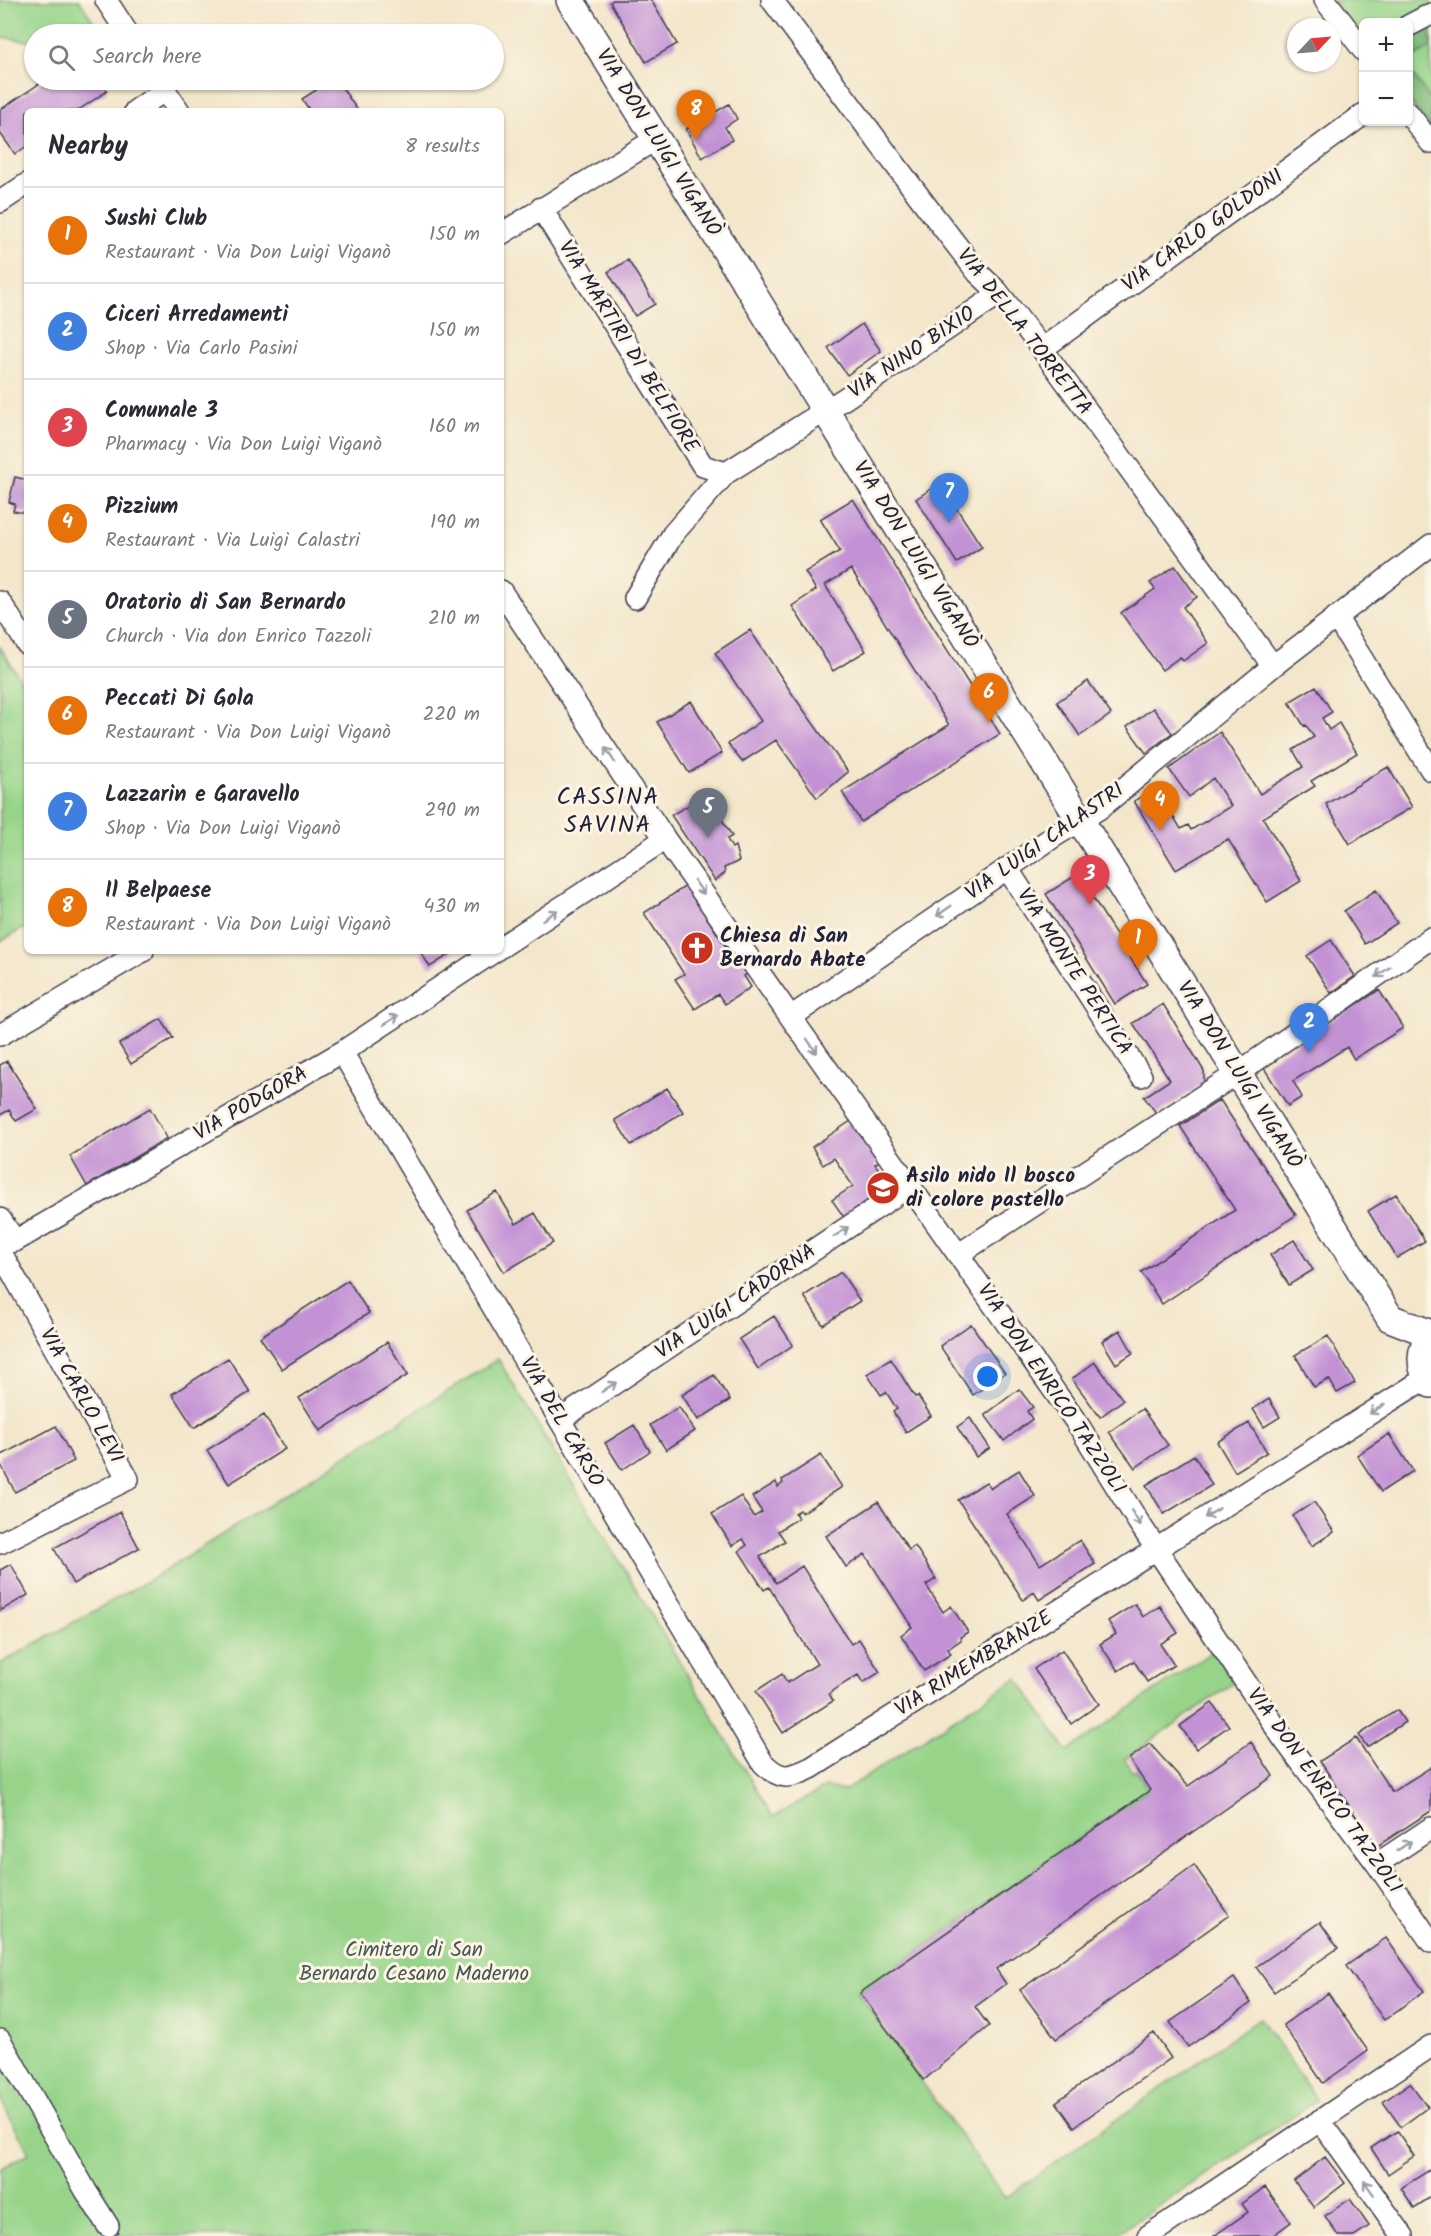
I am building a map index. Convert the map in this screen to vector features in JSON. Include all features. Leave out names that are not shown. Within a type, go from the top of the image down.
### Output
[{"type":"street","points":[[106,0],[122,24]]},
{"type":"street","name":"VIA DON LUIGI VIGANÒ","points":[[570,0],[1390,1318],[1431,1334],[1421,1355],[1429,1381]]},
{"type":"street","name":"VIA DELLA TORRETTA","points":[[772,0],[978,273],[999,294],[1042,349],[1273,666]]},
{"type":"street","points":[[1325,0],[1359,45]]},
{"type":"street","points":[[1413,23],[1431,14]]},
{"type":"street","points":[[138,108],[156,90]]},
{"type":"street","points":[[164,90],[177,108]]},
{"type":"street","name":"VIA CARLO GOLDONI","points":[[1042,349],[1359,118]]},
{"type":"street","points":[[1413,119],[1431,143]]},
{"type":"street","points":[[504,232],[656,139]]},
{"type":"street","points":[[0,202],[24,186]]},
{"type":"street","name":"VIA MARTIRI DI BELFIORE","points":[[541,208],[703,466],[726,473]]},
{"type":"street","name":"VIA NINO BIXIO","points":[[635,598],[673,534],[726,473],[844,399],[999,294]]},
{"type":"street","name":"VIA LUIGI CALASTRI","points":[[791,1017],[1007,868],[1100,808],[1273,666],[1431,545]]},
{"type":"street","name":"VIA DON ENRICO TAZZOLI","points":[[504,596],[665,839],[1079,1426],[1156,1548],[1283,1738],[1377,1864],[1431,1942]]},
{"type":"street","points":[[0,602],[24,639]]},
{"type":"street","points":[[1336,617],[1431,770]]},
{"type":"street","points":[[504,945],[665,839]]},
{"type":"street","name":"VIA MONTE PERTICA","points":[[1007,868],[1141,1076]]},
{"type":"street","points":[[959,1254],[1238,1073],[1431,938]]},
{"type":"street","points":[[0,1035],[138,954]]},
{"type":"street","name":"VIA PODGORA","points":[[5,1245],[342,1052],[490,954]]},
{"type":"street","name":"VIA DEL CARSO","points":[[342,1052],[763,1763],[774,1774],[791,1777]]},
{"type":"street","name":"VIA LUIGI CADORNA","points":[[561,1419],[910,1185]]},
{"type":"street","points":[[0,1219],[5,1245]]},
{"type":"street","name":"VIA CARLO LEVI","points":[[0,1543],[128,1479],[5,1245]]},
{"type":"street","name":"VIA RIMEMBRANZE","points":[[791,1777],[811,1768],[1156,1548],[1429,1381]]},
{"type":"street","points":[[1377,1864],[1431,1828]]},
{"type":"street","points":[[0,2040],[108,2226]]},
{"type":"street","points":[[1148,2236],[1431,2046]]},
{"type":"street","points":[[1320,2120],[1403,2236]]},
{"type":"green space","points":[[0,0],[79,0],[95,24],[24,24],[24,41],[0,37]]},
{"type":"green space","points":[[1332,0],[1431,0],[1431,133],[1413,108],[1413,18],[1359,18],[1359,37]]},
{"type":"green space","points":[[1431,21],[1431,48],[1413,58],[1413,30]]},
{"type":"green space","points":[[1413,75],[1431,100],[1431,130],[1413,105]]},
{"type":"green space","points":[[0,647],[24,685],[24,928],[0,942]]},
{"type":"green space","name":"Cimitero di San Bernardo Cesano Maderno","points":[[498,1359],[773,1817],[826,1787],[844,1791],[1017,1678],[1067,1751],[1213,1651],[1235,1682],[1125,1759],[1132,1772],[1136,1770],[1148,1790],[858,1993],[1005,2198],[1260,2018],[1317,2100],[1114,2236],[0,2236],[0,2169],[29,2153],[0,2099],[0,1664],[163,1572]]},
{"type":"building","points":[[613,0],[651,0],[677,44],[646,62],[610,2]]},
{"type":"building","points":[[30,90],[107,91],[82,108],[24,108],[24,148],[15,154],[0,133],[0,110]]},
{"type":"building","points":[[316,90],[344,90],[356,108],[308,108],[302,99]]},
{"type":"building","points":[[729,104],[737,119],[725,127],[732,140],[702,158],[686,129]]},
{"type":"building","points":[[628,260],[655,304],[635,316],[608,272]]},
{"type":"building","points":[[862,324],[881,351],[847,375],[828,348]]},
{"type":"building","points":[[15,477],[24,479],[24,513],[13,511],[15,504],[9,502]]},
{"type":"building","points":[[940,483],[982,547],[957,563],[916,499]]},
{"type":"building","points":[[853,499],[1000,734],[861,822],[842,792],[949,725],[851,569],[825,585],[866,651],[833,671],[792,606],[816,590],[805,572],[840,551],[820,519]]},
{"type":"building","points":[[1175,566],[1197,597],[1183,607],[1208,643],[1183,661],[1180,657],[1162,670],[1121,613],[1155,589],[1150,583]]},
{"type":"building","points":[[750,630],[848,772],[817,798],[776,740],[742,762],[728,744],[761,721],[715,653]]},
{"type":"building","points":[[1088,681],[1111,714],[1080,736],[1057,702]]},
{"type":"building","points":[[1316,686],[1332,712],[1322,718],[1329,730],[1339,723],[1357,753],[1311,781],[1315,786],[1263,818],[1301,881],[1267,902],[1228,839],[1176,870],[1134,801],[1156,788],[1181,829],[1188,825],[1191,830],[1231,806],[1213,778],[1189,797],[1169,769],[1220,732],[1260,794],[1303,767],[1293,750],[1314,737],[1289,702]]},
{"type":"building","points":[[691,701],[722,753],[689,773],[657,722]]},
{"type":"building","points":[[1153,708],[1172,733],[1146,753],[1127,727]]},
{"type":"building","points":[[1388,767],[1412,807],[1350,844],[1326,804]]},
{"type":"building","points":[[707,795],[732,836],[727,839],[732,848],[735,846],[739,861],[724,868],[725,873],[715,881],[671,815]]},
{"type":"building","points":[[1078,874],[1147,984],[1115,1004],[1046,894]]},
{"type":"building","name":"Chiesa di San Bernardo Abate","points":[[686,886],[728,950],[736,945],[752,971],[744,976],[751,987],[725,1004],[718,994],[695,1009],[675,979],[684,974],[644,913]]},
{"type":"building","points":[[1376,890],[1397,923],[1365,944],[1344,911]]},
{"type":"building","points":[[1331,940],[1355,976],[1331,993],[1307,956]]},
{"type":"building","points":[[422,954],[450,954],[430,967]]},
{"type":"building","points":[[1379,990],[1403,1028],[1354,1059],[1347,1047],[1293,1081],[1302,1097],[1288,1106],[1264,1068],[1268,1061]]},
{"type":"building","points":[[1163,1004],[1204,1071],[1204,1083],[1157,1114],[1144,1097],[1170,1080],[1133,1023]]},
{"type":"building","points":[[161,1019],[173,1038],[131,1064],[119,1044]]},
{"type":"building","points":[[7,1061],[37,1109],[16,1121],[9,1110],[0,1115],[0,1065]]},
{"type":"building","points":[[667,1088],[683,1112],[631,1145],[615,1120]]},
{"type":"building","points":[[1220,1100],[1296,1215],[1162,1304],[1141,1272],[1235,1210],[1180,1126]]},
{"type":"building","points":[[150,1108],[167,1138],[87,1186],[70,1156]]},
{"type":"building","points":[[854,1119],[882,1159],[875,1164],[888,1183],[886,1197],[848,1223],[832,1200],[853,1186],[834,1158],[823,1165],[812,1147]]},
{"type":"building","points":[[497,1192],[516,1224],[535,1213],[553,1243],[504,1272],[467,1210]]},
{"type":"building","points":[[1396,1194],[1425,1241],[1397,1258],[1368,1211]]},
{"type":"building","points":[[1294,1240],[1313,1270],[1289,1285],[1270,1255]]},
{"type":"building","points":[[841,1272],[860,1301],[823,1325],[804,1296]]},
{"type":"building","points":[[348,1280],[369,1313],[282,1369],[260,1337]]},
{"type":"building","points":[[774,1316],[793,1345],[758,1369],[739,1339]]},
{"type":"building","points":[[971,1324],[1005,1373],[973,1395],[940,1346]]},
{"type":"building","points":[[1120,1330],[1133,1353],[1116,1364],[1102,1341]]},
{"type":"building","points":[[1328,1336],[1355,1383],[1337,1393],[1329,1379],[1314,1387],[1295,1355]]},
{"type":"building","points":[[387,1342],[408,1375],[320,1431],[299,1398]]},
{"type":"building","points":[[228,1358],[250,1392],[194,1428],[172,1394]]},
{"type":"building","points":[[891,1359],[915,1397],[918,1396],[931,1416],[906,1432],[893,1412],[897,1409],[886,1392],[881,1395],[867,1374]]},
{"type":"building","points":[[1095,1362],[1123,1400],[1100,1417],[1072,1379]]},
{"type":"building","points":[[714,1375],[730,1400],[698,1420],[682,1395]]},
{"type":"building","points":[[1019,1389],[1033,1407],[1027,1411],[1032,1419],[1004,1441],[985,1415]]},
{"type":"building","points":[[1269,1399],[1280,1417],[1264,1427],[1253,1409]]},
{"type":"building","points":[[679,1407],[695,1431],[666,1450],[650,1425]]},
{"type":"building","points":[[1142,1409],[1168,1445],[1135,1468],[1109,1432]]},
{"type":"building","points":[[264,1415],[285,1449],[229,1484],[207,1450]]},
{"type":"building","points":[[970,1418],[990,1448],[976,1457],[957,1427]]},
{"type":"building","points":[[1249,1423],[1267,1452],[1235,1472],[1217,1442]]},
{"type":"building","points":[[634,1425],[650,1451],[622,1470],[605,1443]]},
{"type":"building","points":[[56,1426],[74,1461],[15,1492],[0,1463],[0,1456]]},
{"type":"building","points":[[1389,1434],[1413,1471],[1381,1492],[1357,1455]]},
{"type":"building","points":[[821,1455],[842,1487],[802,1513],[800,1510],[795,1513],[798,1518],[778,1531],[785,1541],[760,1557],[776,1583],[802,1566],[851,1644],[859,1639],[880,1672],[863,1683],[858,1675],[840,1686],[829,1694],[833,1701],[783,1733],[756,1691],[782,1674],[787,1683],[817,1664],[769,1587],[764,1590],[739,1551],[747,1545],[743,1539],[732,1546],[712,1514],[741,1496],[754,1517],[762,1512],[752,1497],[776,1482],[778,1487],[783,1483],[782,1480]]},
{"type":"building","points":[[1194,1455],[1212,1485],[1164,1514],[1146,1485]]},
{"type":"building","points":[[1019,1470],[1035,1496],[1007,1514],[1040,1565],[1080,1540],[1095,1564],[1039,1600],[1034,1592],[1023,1600],[958,1500],[986,1482],[991,1488]]},
{"type":"building","points":[[878,1502],[909,1550],[915,1546],[936,1579],[926,1585],[943,1612],[951,1606],[968,1632],[948,1649],[951,1654],[924,1671],[901,1635],[912,1627],[865,1554],[846,1567],[826,1536]]},
{"type":"building","points":[[1314,1502],[1334,1532],[1312,1546],[1293,1516]]},
{"type":"building","points":[[120,1512],[139,1548],[73,1584],[54,1548]]},
{"type":"building","points":[[11,1564],[28,1595],[0,1611],[0,1570]]},
{"type":"building","points":[[1135,1604],[1143,1617],[1160,1606],[1178,1633],[1160,1644],[1174,1665],[1147,1682],[1134,1661],[1118,1671],[1100,1644],[1116,1634],[1108,1621]]},
{"type":"building","points":[[1062,1650],[1099,1704],[1071,1724],[1034,1669]]},
{"type":"building","points":[[1212,1703],[1229,1726],[1196,1749],[1180,1726]]},
{"type":"building","points":[[1397,1710],[1405,1722],[1367,1747],[1359,1735]]},
{"type":"building","points":[[1356,1738],[1392,1792],[1431,1767],[1431,1811],[1376,1847],[1320,1761]]},
{"type":"building","points":[[1251,1742],[1273,1776],[996,1969],[1006,1984],[975,2007],[989,2026],[924,2080],[860,1993],[1150,1790],[1129,1759],[1150,1744],[1188,1786]]},
{"type":"building","points":[[1194,1865],[1229,1915],[1056,2039],[1020,1990]]},
{"type":"building","points":[[1320,1922],[1338,1948],[1274,1992],[1256,1967]]},
{"type":"building","points":[[1386,1938],[1424,1991],[1384,2020],[1346,1966]]},
{"type":"building","points":[[1234,1978],[1251,2003],[1188,2047],[1170,2022]]},
{"type":"building","points":[[1328,1993],[1368,2051],[1323,2083],[1283,2025]]},
{"type":"building","points":[[1154,2033],[1171,2058],[1074,2127],[1056,2102]]},
{"type":"building","points":[[1410,2083],[1428,2107],[1401,2127],[1383,2102]]},
{"type":"building","points":[[1397,2131],[1414,2156],[1388,2174],[1371,2148]]},
{"type":"building","points":[[1325,2157],[1345,2183],[1314,2207],[1294,2181]]},
{"type":"building","points":[[1431,2169],[1431,2197],[1414,2208],[1401,2188]]},
{"type":"building","points":[[1265,2187],[1291,2222],[1272,2236],[1214,2236],[1248,2212],[1242,2204]]},
{"type":"building","points":[[1350,2199],[1369,2226],[1354,2236],[1338,2236],[1325,2216]]},
{"type":"place","name":"Il Belpaese","points":[[696,140]]},
{"type":"place","name":"Lazzarin e Garavello","points":[[949,523]]},
{"type":"place","name":"Peccati Di Gola","points":[[989,723]]},
{"type":"place","name":"Pizzium","points":[[1160,831]]},
{"type":"place","name":"Oratorio di San Bernardo","points":[[708,838]]},
{"type":"place","name":"Comunale 3","points":[[1090,905]]},
{"type":"place","name":"Chiesa di San Bernardo Abate","points":[[697,948]]},
{"type":"place","name":"Sushi Club","points":[[1138,969]]},
{"type":"place","name":"Ciceri Arredamenti","points":[[1309,1053]]},
{"type":"place","name":"Asilo nido Il bosco di colore pastello","points":[[883,1188]]},
{"type":"district","name":"CASSINA SAVINA","points":[[608,811]]}]
